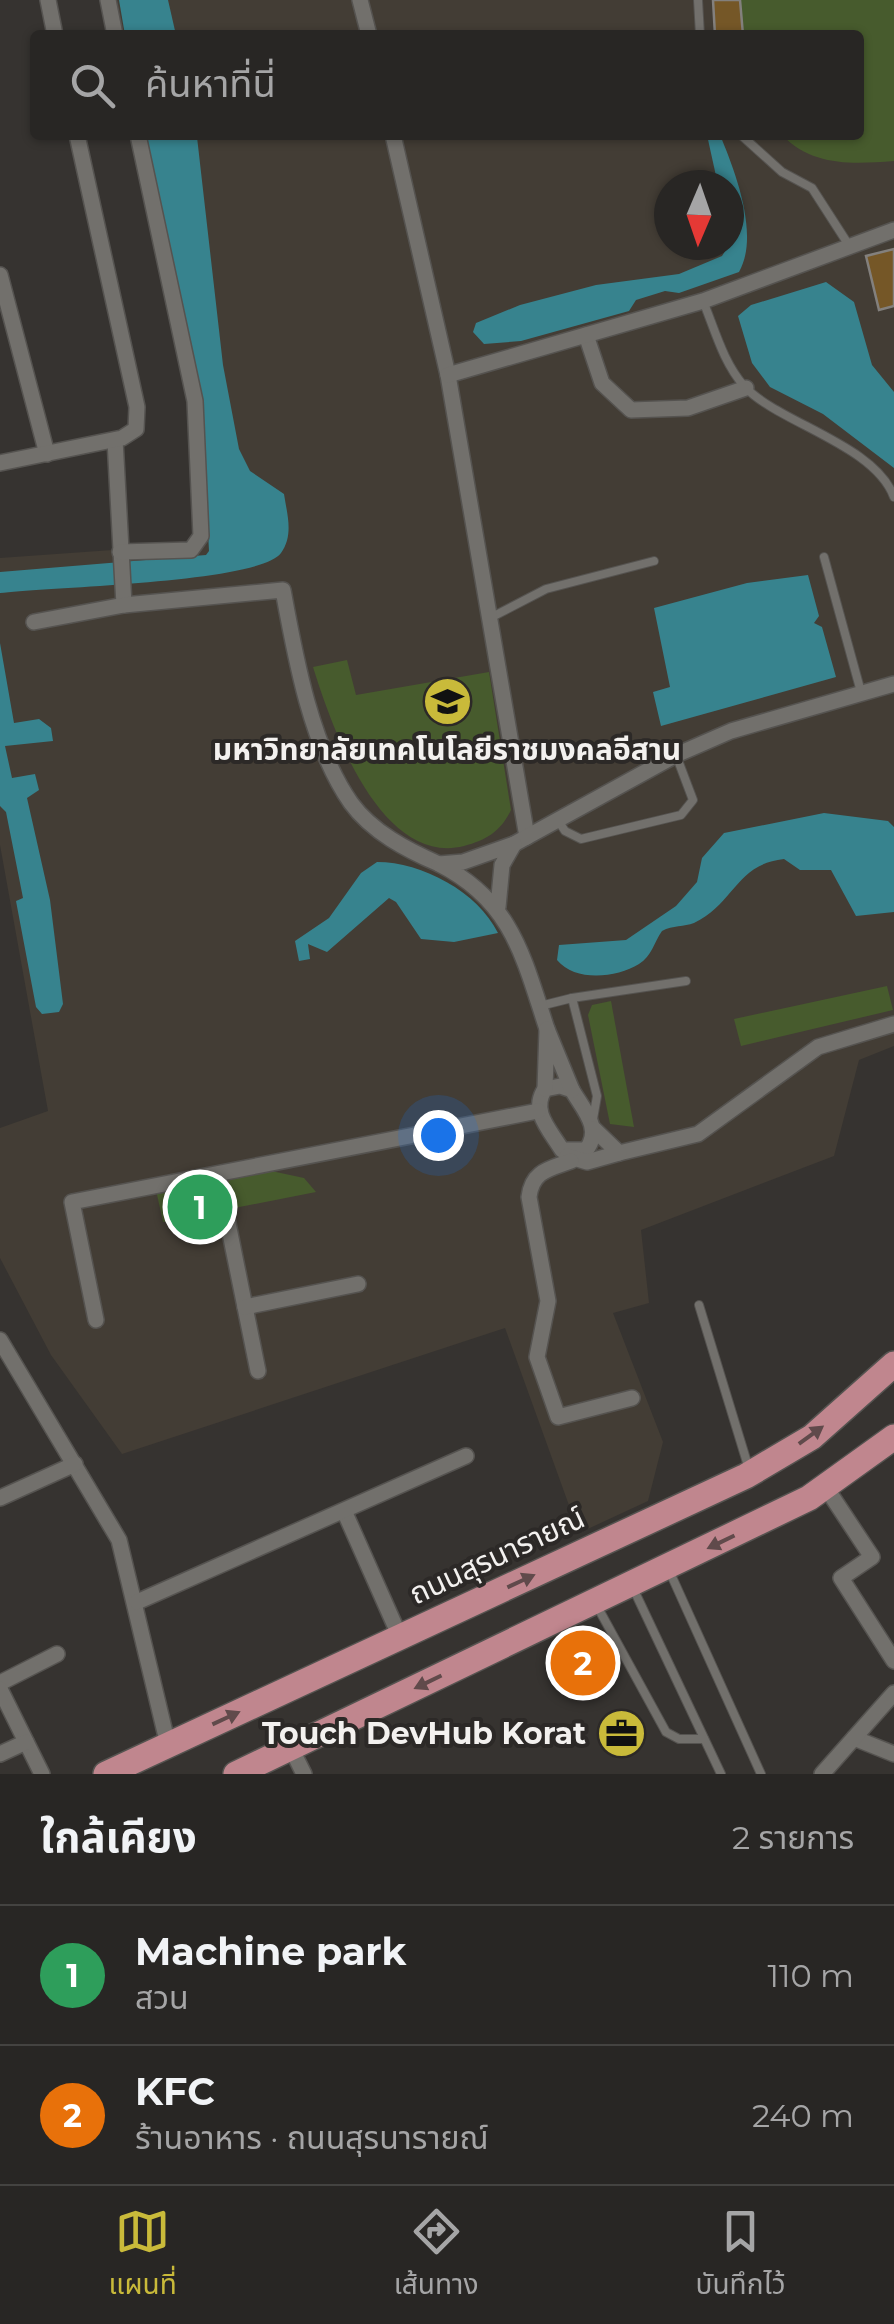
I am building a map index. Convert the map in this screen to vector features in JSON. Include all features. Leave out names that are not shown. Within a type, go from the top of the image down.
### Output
[{"type":"main road","name":"ถนนสุรนารายณ์","points":[[106,1774],[750,1473],[812,1436],[894,1364]]},
{"type":"main road","points":[[236,1774],[668,1567],[825,1486],[894,1437]]},
{"type":"street","points":[[48,0],[54,30]]},
{"type":"street","points":[[108,0],[115,30]]},
{"type":"street","points":[[360,0],[368,30]]},
{"type":"street","points":[[0,464],[115,440],[136,429],[137,407],[78,140]]},
{"type":"street","points":[[120,553],[191,550],[202,536],[194,401],[139,140]]},
{"type":"street","points":[[394,140],[448,375],[521,841],[502,866],[498,907],[572,1090],[593,1126],[619,1153]]},
{"type":"street","points":[[448,375],[704,301],[894,230]]},
{"type":"street","points":[[0,275],[48,454]]},
{"type":"street","points":[[586,335],[602,382],[631,410],[688,408],[746,388]]},
{"type":"street","points":[[115,440],[124,604]]},
{"type":"street","points":[[34,622],[124,604],[283,590],[296,667],[334,772],[352,804],[380,832],[439,864],[498,907]]},
{"type":"street","points":[[439,864],[463,862],[521,841],[676,755],[731,731],[894,684]]},
{"type":"street","points":[[548,1029],[545,1089],[538,1099],[538,1111],[566,1155],[587,1162],[698,1134],[818,1047],[894,1024]]},
{"type":"street","points":[[545,1089],[560,1086],[572,1090]]},
{"type":"street","points":[[96,1320],[72,1202],[538,1111]]},
{"type":"street","points":[[593,1126],[594,1140],[586,1150],[566,1155],[530,1184],[528,1197],[548,1301],[537,1357],[558,1417],[632,1398]]},
{"type":"street","points":[[218,1174],[258,1371]]},
{"type":"street","points":[[245,1307],[358,1284]]},
{"type":"street","points":[[0,1340],[119,1540],[137,1602],[168,1745]]},
{"type":"street","points":[[137,1602],[345,1513],[466,1456]]},
{"type":"street","points":[[0,1498],[75,1464]]},
{"type":"street","points":[[825,1486],[872,1557],[841,1578],[894,1661]]},
{"type":"street","points":[[345,1513],[400,1637]]},
{"type":"street","points":[[42,1774],[0,1686],[57,1654]]},
{"type":"street","points":[[822,1774],[894,1692]]},
{"type":"street","points":[[854,1738],[894,1754]]},
{"type":"street","points":[[0,1754],[26,1742]]},
{"type":"street","points":[[291,1748],[304,1774]]},
{"type":"lane","points":[[698,0],[700,30]]},
{"type":"lane","points":[[747,140],[782,172],[812,188],[850,246]]},
{"type":"lane","points":[[704,301],[727,362],[746,388],[832,436],[880,478],[894,497]]},
{"type":"lane","points":[[824,557],[861,692]]},
{"type":"lane","points":[[489,618],[546,589],[654,561]]},
{"type":"lane","points":[[557,819],[565,831],[582,839],[681,815],[693,800],[676,755]]},
{"type":"lane","points":[[540,1006],[686,980]]},
{"type":"lane","points":[[572,998],[597,1096],[593,1126]]},
{"type":"lane","points":[[699,1305],[750,1473]]},
{"type":"lane","points":[[668,1567],[760,1774]]},
{"type":"lane","points":[[632,1585],[721,1774]]},
{"type":"lane","points":[[595,1602],[666,1732],[678,1739],[704,1739]]},
{"type":"shaded area","name":"มหาวิทยาลัยเทคโนโลยีราชมงคลอีสาน","points":[[102,0],[894,0],[894,1046],[859,1060],[834,1156],[641,1230],[649,1303],[613,1313],[663,1442],[648,1501],[579,1533],[505,1328],[122,1454],[51,1355],[0,1258],[0,1128],[48,1111],[0,845],[0,558],[197,544],[196,440],[132,140],[864,140],[864,30],[108,30]]},
{"type":"green space","points":[[713,0],[894,0],[894,161],[834,161],[807,153],[788,140],[864,140],[864,30],[715,30]]},
{"type":"green space","points":[[347,660],[356,695],[489,672],[511,810],[498,829],[464,846],[434,847],[408,835],[385,815],[347,756],[313,667]]},
{"type":"green space","points":[[887,986],[893,1010],[741,1046],[734,1019]]},
{"type":"green space","points":[[611,1001],[634,1127],[610,1124],[588,1015],[592,1005]]},
{"type":"green space","points":[[262,1169],[304,1178],[316,1192],[163,1222],[156,1190]]},
{"type":"water","points":[[119,0],[168,0],[175,30],[124,30]]},
{"type":"water","points":[[147,140],[197,140],[223,365],[239,449],[250,471],[284,494],[288,524],[285,546],[265,563],[234,571],[150,582],[0,593],[0,572],[206,555],[209,551],[202,412]]},
{"type":"water","points":[[708,140],[722,140],[733,170],[715,170]]},
{"type":"water","points":[[744,209],[747,240],[744,260]]},
{"type":"water","points":[[712,260],[744,260],[739,272],[679,293],[665,291],[636,300],[629,311],[521,341],[484,344],[473,332],[476,323],[520,305],[596,285],[679,274]]},
{"type":"water","points":[[826,282],[854,302],[872,365],[894,392],[894,468],[823,414],[770,387],[752,363],[738,316],[751,305]]},
{"type":"water","points":[[808,575],[819,616],[814,623],[822,627],[836,677],[661,726],[653,692],[670,687],[654,608],[747,583]]},
{"type":"water","points":[[0,643],[14,723],[39,719],[51,728],[53,741],[5,746],[12,778],[35,774],[39,790],[27,798],[50,900],[63,1004],[59,1012],[42,1014],[36,1007],[16,901],[23,898],[6,812],[0,806]]},
{"type":"water","points":[[824,813],[888,821],[894,827],[894,912],[856,916],[831,870],[800,870],[784,859],[755,868],[708,915],[662,931],[647,957],[630,969],[608,975],[585,975],[557,960],[559,945],[626,940],[676,906],[697,882],[702,858],[724,833]]},
{"type":"water","points":[[377,862],[412,867],[447,882],[477,905],[498,933],[454,942],[421,939],[396,902],[389,898],[327,952],[308,944],[310,959],[299,961],[295,941],[329,918],[361,873]]},
{"type":"building","points":[[713,0],[740,0],[743,30],[715,30]]},
{"type":"building","points":[[894,249],[894,306],[879,310],[866,256]]},
{"type":"place","name":"มหาวิทยาลัยเทคโนโลยีราชมงคลอีสาน","points":[[447,701]]},
{"type":"place","name":"Machine park","points":[[200,1207]]},
{"type":"place","name":"KFC","points":[[583,1663]]},
{"type":"place","name":"Touch DevHub Korat","points":[[621,1734]]}]
